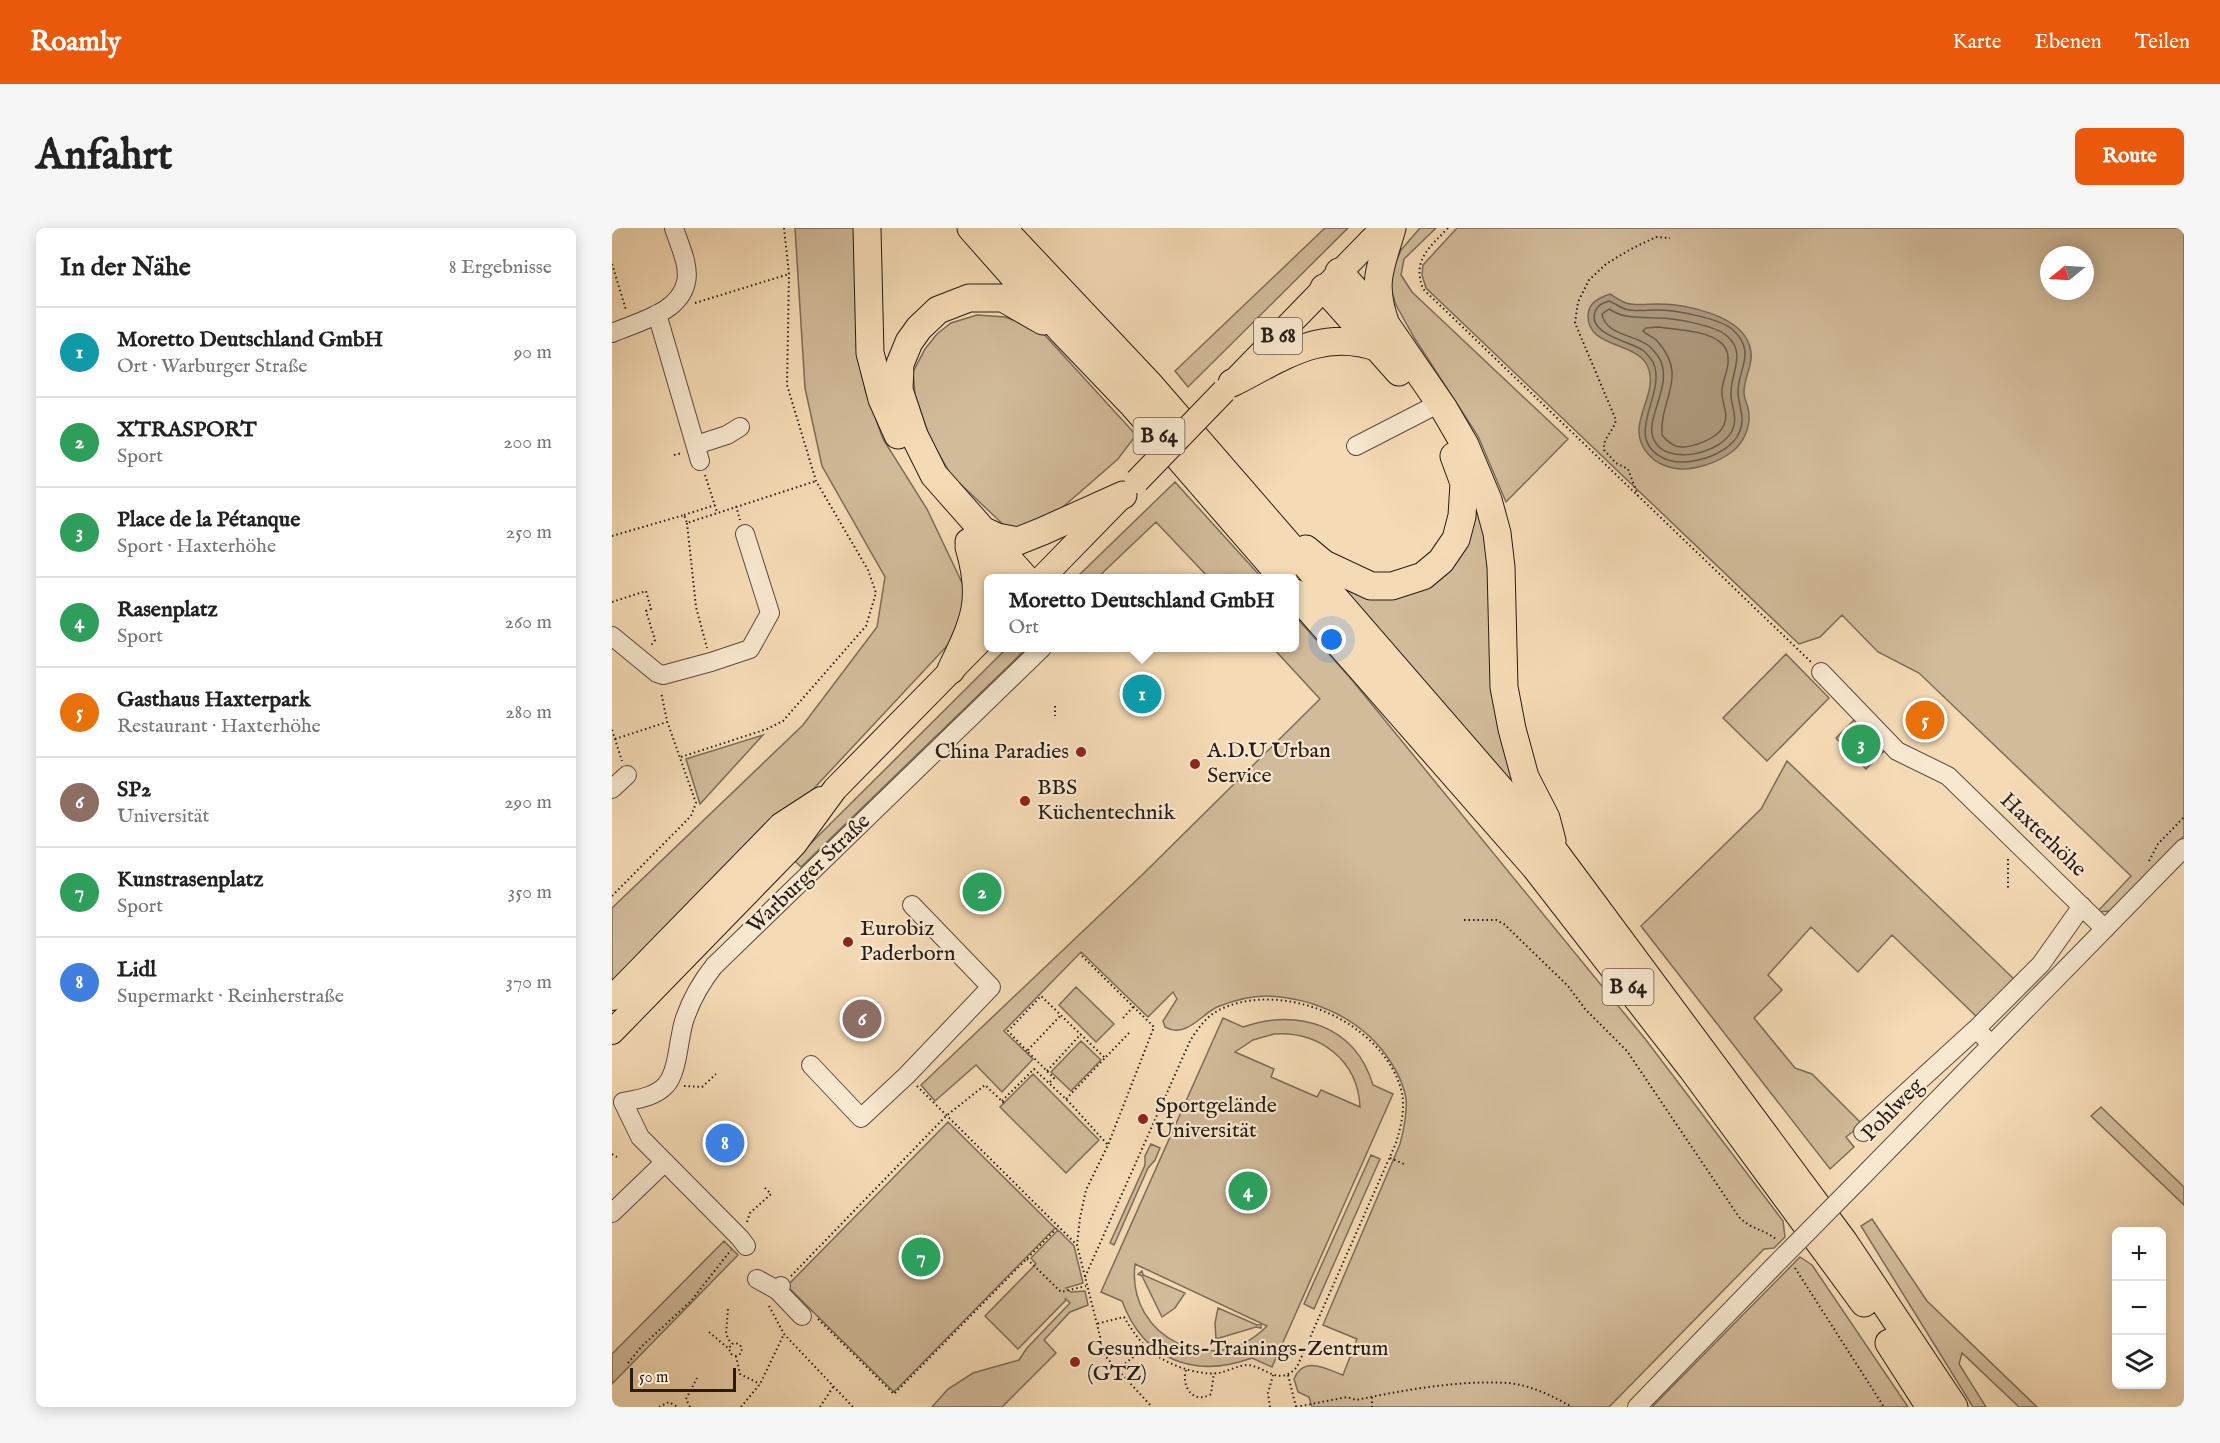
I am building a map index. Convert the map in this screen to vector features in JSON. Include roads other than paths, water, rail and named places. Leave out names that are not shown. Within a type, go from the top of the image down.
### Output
[{"type":"highway","points":[[867,228],[870,353],[882,399],[898,436],[974,535],[1019,574]]},
{"type":"highway","name":"B 64","points":[[971,228],[1062,332],[1132,405],[1279,574]]},
{"type":"highway","name":"B 64","points":[[1002,228],[1150,385],[1554,851],[1844,1242],[1954,1407]]},
{"type":"highway","points":[[1266,517],[1324,564],[1371,586],[1392,586],[1423,576],[1441,561],[1456,539],[1462,516],[1464,483],[1450,445],[1383,337],[1377,279],[1392,228]]},
{"type":"highway","points":[[1331,280],[1383,337],[1444,410],[1465,445],[1488,500],[1497,533],[1501,567],[1504,687],[1525,777],[1546,818],[1554,851]]},
{"type":"highway","points":[[996,574],[974,535],[934,475],[914,435],[899,390],[900,364],[909,342],[919,328],[938,310],[969,298],[1003,298],[1062,332]]},
{"type":"highway","points":[[1228,387],[1303,348],[1322,342],[1360,341],[1383,337]]},
{"type":"highway","points":[[974,535],[1018,541],[1130,488]]},
{"type":"highway","points":[[951,670],[975,615],[977,581],[974,535]]},
{"type":"highway","name":"B 64","points":[[1299,598],[1535,867],[1692,1070],[1867,1308],[1930,1407]]},
{"type":"main road","name":"B 68","points":[[1047,574],[1383,228]]},
{"type":"main road","name":"Warburger Straße","points":[[612,1032],[794,845],[835,789],[984,637]]},
{"type":"main road","name":"Warburger Straße","points":[[612,998],[781,825],[835,789]]},
{"type":"street","points":[[612,333],[657,314],[679,299],[687,281],[674,228]]},
{"type":"street","points":[[657,314],[698,453],[740,427]]},
{"type":"street","points":[[1356,446],[1428,409]]},
{"type":"street","points":[[612,636],[657,673],[663,675],[750,649],[770,613],[745,534]]},
{"type":"street","name":"Warburger Straße","points":[[616,1103],[648,1097],[666,1085],[672,1072],[684,1019],[714,966],[1038,652]]},
{"type":"street","name":"Haxterhöhe","points":[[1821,672],[1897,751],[1948,776],[2105,929]]},
{"type":"street","points":[[612,789],[627,775]]},
{"type":"street","name":"Pohlweg","points":[[1637,1407],[2184,848]]},
{"type":"street","points":[[811,1065],[861,1118],[907,1075],[991,987],[912,905]]},
{"type":"street","points":[[1863,1132],[1976,1029],[2041,964],[2082,906]]},
{"type":"street","points":[[1976,1029],[1990,1044]]},
{"type":"street","points":[[616,1103],[640,1137],[743,1242]]},
{"type":"street","points":[[612,1213],[665,1162]]},
{"type":"street","points":[[757,1279],[779,1288],[807,1315]]},
{"type":"water","points":[[1610,294],[1630,304],[1682,306],[1710,313],[1734,326],[1743,334],[1751,351],[1744,392],[1749,420],[1745,435],[1733,451],[1712,463],[1688,469],[1666,466],[1649,455],[1641,444],[1639,432],[1650,388],[1647,365],[1633,352],[1595,334],[1590,326],[1588,315],[1590,307],[1598,299]]},
{"type":"place","name":"Moretto Deutschland GmbH","points":[[1142,694]]},
{"type":"place","name":"Gasthaus Haxterpark","points":[[1925,720]]},
{"type":"place","name":"Place de la Pétanque","points":[[1861,744]]},
{"type":"place","name":"China Paradies","points":[[1081,752]]},
{"type":"place","name":"A.D.U Urban Service","points":[[1195,764]]},
{"type":"place","name":"BBS Küchentechnik","points":[[1025,801]]},
{"type":"place","name":"XTRASPORT","points":[[982,892]]},
{"type":"place","name":"Eurobiz Paderborn","points":[[848,942]]},
{"type":"place","name":"SP2","points":[[862,1019]]},
{"type":"place","name":"Sportgelände Universität","points":[[1143,1119]]},
{"type":"place","name":"Lidl","points":[[725,1143]]},
{"type":"place","name":"Rasenplatz","points":[[1248,1191]]},
{"type":"place","name":"Kunstrasenplatz","points":[[921,1257]]},
{"type":"place","name":"Gesundheits-Trainings-Zentrum (GTZ)","points":[[1075,1362]]}]
